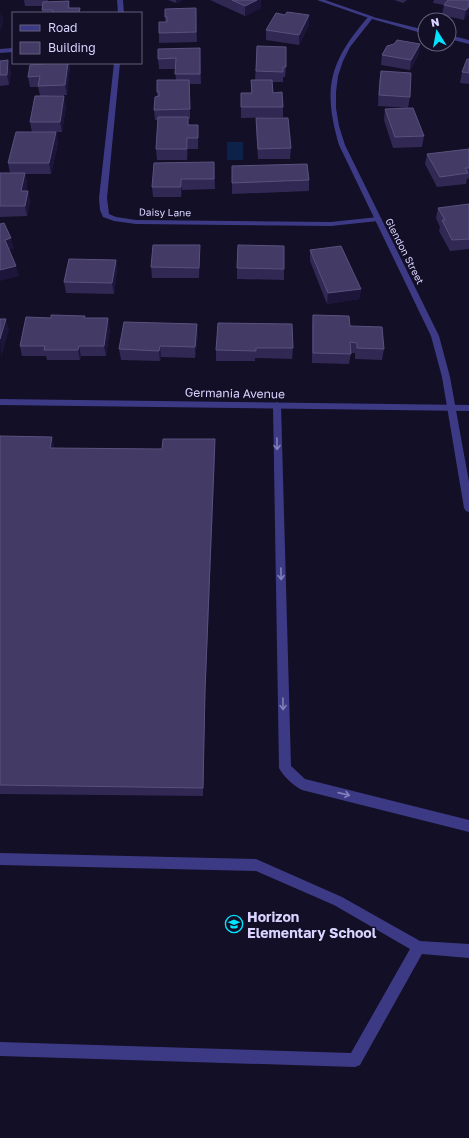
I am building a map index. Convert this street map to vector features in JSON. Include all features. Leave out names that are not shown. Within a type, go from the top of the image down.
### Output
[{"type":"street","points":[[120,0],[121,12]]},
{"type":"street","points":[[320,0],[371,17],[417,30]]},
{"type":"street","name":"Glendon Street","points":[[371,17],[351,40],[339,61],[335,72],[332,95],[334,119],[342,145],[430,324],[442,360],[452,408],[469,508]]},
{"type":"street","points":[[457,39],[469,42]]},
{"type":"street","points":[[0,51],[12,50]]},
{"type":"street","name":"Daisy Lane","points":[[117,64],[103,198],[106,215],[114,219],[136,222],[331,224],[378,219]]},
{"type":"street","name":"Germania Avenue","points":[[0,402],[469,408]]},
{"type":"street","points":[[277,405],[285,768],[302,784],[469,826]]},
{"type":"street","points":[[0,859],[256,865],[338,901],[419,947],[469,951]]},
{"type":"street","points":[[0,1049],[355,1060],[419,947]]},
{"type":"water","points":[[227,142],[243,142],[243,160],[227,160]]},
{"type":"building","points":[[232,0],[257,0],[245,6]]},
{"type":"building","points":[[448,0],[469,0],[469,6],[466,10],[444,5]]},
{"type":"building","points":[[69,1],[68,8],[80,8],[79,12],[52,12],[53,10],[42,10],[43,2]]},
{"type":"building","points":[[196,8],[196,32],[159,33],[159,22],[167,22],[167,17],[165,17],[165,9]]},
{"type":"building","points":[[287,12],[309,15],[299,35],[266,30],[276,13],[285,15]]},
{"type":"building","points":[[397,40],[417,43],[417,49],[411,60],[382,55],[387,46],[394,44]]},
{"type":"building","points":[[257,46],[286,47],[286,67],[283,67],[283,72],[256,71]]},
{"type":"building","points":[[200,48],[200,74],[175,74],[176,58],[158,59],[158,49]]},
{"type":"building","points":[[467,59],[469,59],[469,73],[462,72]]},
{"type":"building","points":[[8,60],[7,75],[0,75],[0,61]]},
{"type":"building","points":[[68,64],[65,85],[38,86],[40,76],[28,77],[30,65]]},
{"type":"building","points":[[381,71],[411,73],[410,97],[379,95]]},
{"type":"building","points":[[157,80],[189,80],[190,109],[154,110],[155,97],[159,96],[159,92],[157,92]]},
{"type":"building","points":[[251,80],[272,80],[273,93],[282,92],[283,107],[241,107],[241,93],[252,93]]},
{"type":"building","points":[[35,96],[64,96],[60,122],[30,122]]},
{"type":"building","points":[[413,108],[424,136],[395,137],[385,109]]},
{"type":"building","points":[[158,117],[188,117],[188,125],[198,125],[198,138],[187,138],[187,149],[156,149]]},
{"type":"building","points":[[256,118],[288,118],[291,148],[258,149]]},
{"type":"building","points":[[16,132],[56,132],[49,163],[8,163]]},
{"type":"building","points":[[469,149],[469,168],[465,168],[468,173],[440,177],[427,154]]},
{"type":"building","points":[[214,162],[214,179],[181,179],[181,187],[152,187],[154,163]]},
{"type":"building","points":[[307,164],[309,180],[232,183],[232,166]]},
{"type":"building","points":[[0,173],[25,173],[21,191],[28,191],[25,206],[0,206]]},
{"type":"building","points":[[469,204],[469,239],[452,240],[442,220],[445,220],[438,208]]},
{"type":"building","points":[[4,223],[11,238],[5,240],[16,266],[0,270],[0,224]]},
{"type":"building","points":[[153,245],[200,245],[199,268],[151,267]]},
{"type":"building","points":[[238,245],[284,246],[284,269],[237,268]]},
{"type":"building","points":[[341,246],[361,289],[328,293],[310,250]]},
{"type":"building","points":[[69,259],[116,260],[112,283],[64,282]]},
{"type":"building","points":[[51,315],[85,316],[84,318],[108,318],[104,346],[79,346],[78,350],[44,350],[45,346],[20,346],[26,317],[51,318]]},
{"type":"building","points":[[313,315],[349,316],[350,326],[382,327],[384,349],[357,348],[357,343],[350,342],[351,354],[313,353]]},
{"type":"building","points":[[0,319],[6,319],[0,339]]},
{"type":"building","points":[[124,322],[197,324],[195,347],[160,346],[159,351],[119,349]]},
{"type":"building","points":[[218,323],[292,324],[293,348],[256,348],[256,351],[216,350]]},
{"type":"building","points":[[0,436],[52,437],[50,448],[162,449],[163,439],[215,439],[205,691],[203,788],[0,785]]},
{"type":"place","name":"Horizon Elementary School","points":[[234,924]]}]
